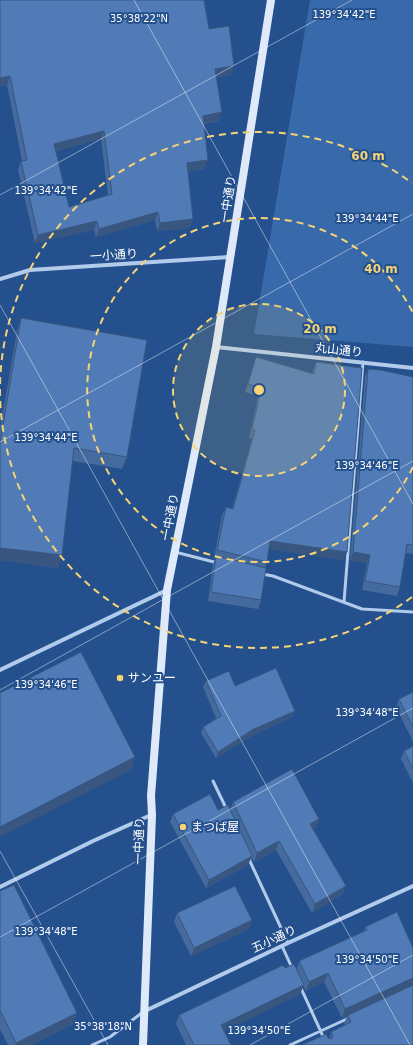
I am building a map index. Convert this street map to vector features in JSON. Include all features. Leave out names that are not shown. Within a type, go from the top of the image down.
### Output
[{"type":"street","name":"一中通り","points":[[143,1045],[152,796],[167,590],[216,347],[271,0]]},
{"type":"street","name":"一小通り","points":[[0,279],[30,270],[230,257]]},
{"type":"street","name":"丸山通り","points":[[216,347],[413,368]]},
{"type":"street","points":[[0,670],[167,590]]},
{"type":"street","points":[[0,887],[93,841],[152,815]]},
{"type":"street","name":"五小通り","points":[[145,1011],[413,886]]},
{"type":"lane","points":[[344,602],[363,362]]},
{"type":"lane","points":[[175,552],[220,563]]},
{"type":"lane","points":[[258,573],[273,576],[362,609],[413,612]]},
{"type":"lane","points":[[213,781],[226,809]]},
{"type":"lane","points":[[246,851],[288,943]]},
{"type":"lane","points":[[282,946],[295,974]]},
{"type":"lane","points":[[298,982],[327,1045]]},
{"type":"lane","points":[[92,1045],[110,1037],[145,1011]]},
{"type":"lane","points":[[290,1045],[357,1015]]},
{"type":"shaded area","points":[[310,0],[413,0],[413,347],[254,334]]},
{"type":"building","points":[[0,0],[204,0],[209,29],[229,26],[234,66],[215,69],[222,112],[203,116],[208,160],[187,163],[193,219],[160,223],[158,212],[99,229],[97,221],[38,235],[21,161],[27,160],[10,76],[0,78]],"holes":[[[104,131],[112,194],[69,207],[54,144]]]},
{"type":"building","points":[[21,318],[147,340],[127,457],[74,448],[62,555],[0,548],[0,443]]},
{"type":"building","points":[[256,357],[314,374],[316,362],[362,368],[347,552],[270,541],[267,562],[217,550],[226,507],[233,509],[255,430],[252,430],[261,388],[248,384]]},
{"type":"building","points":[[368,369],[381,370],[413,377],[413,545],[407,544],[400,587],[365,581],[370,555],[353,552]]},
{"type":"building","points":[[216,556],[266,568],[261,600],[211,592]]},
{"type":"building","points":[[81,652],[135,757],[0,827],[0,693]]},
{"type":"building","points":[[276,668],[295,711],[252,730],[218,752],[203,727],[221,716],[206,681],[229,671],[235,686]]},
{"type":"building","points":[[413,692],[413,727],[399,699]]},
{"type":"building","points":[[413,746],[413,769],[404,751]]},
{"type":"building","points":[[292,769],[319,819],[310,824],[346,886],[315,904],[279,841],[257,853],[233,802]]},
{"type":"building","points":[[210,794],[218,810],[228,805],[252,856],[209,880],[173,814]]},
{"type":"building","points":[[14,885],[77,1013],[16,1043],[0,1010],[0,891]]},
{"type":"building","points":[[235,886],[252,920],[194,948],[177,913]]},
{"type":"building","points":[[397,912],[413,948],[413,978],[345,1009],[328,973],[309,982],[299,961],[367,930],[365,927]]},
{"type":"building","points":[[294,964],[304,985],[221,1025],[231,1045],[194,1045],[179,1015],[283,965],[285,968]]},
{"type":"building","points":[[413,985],[413,1045],[302,1045],[326,1034],[328,1038],[331,1039],[333,1036],[331,1032],[351,1022],[348,1015]]},
{"type":"place","name":"サンユー","points":[[120,678]]},
{"type":"place","name":"まつば屋","points":[[183,827]]}]
